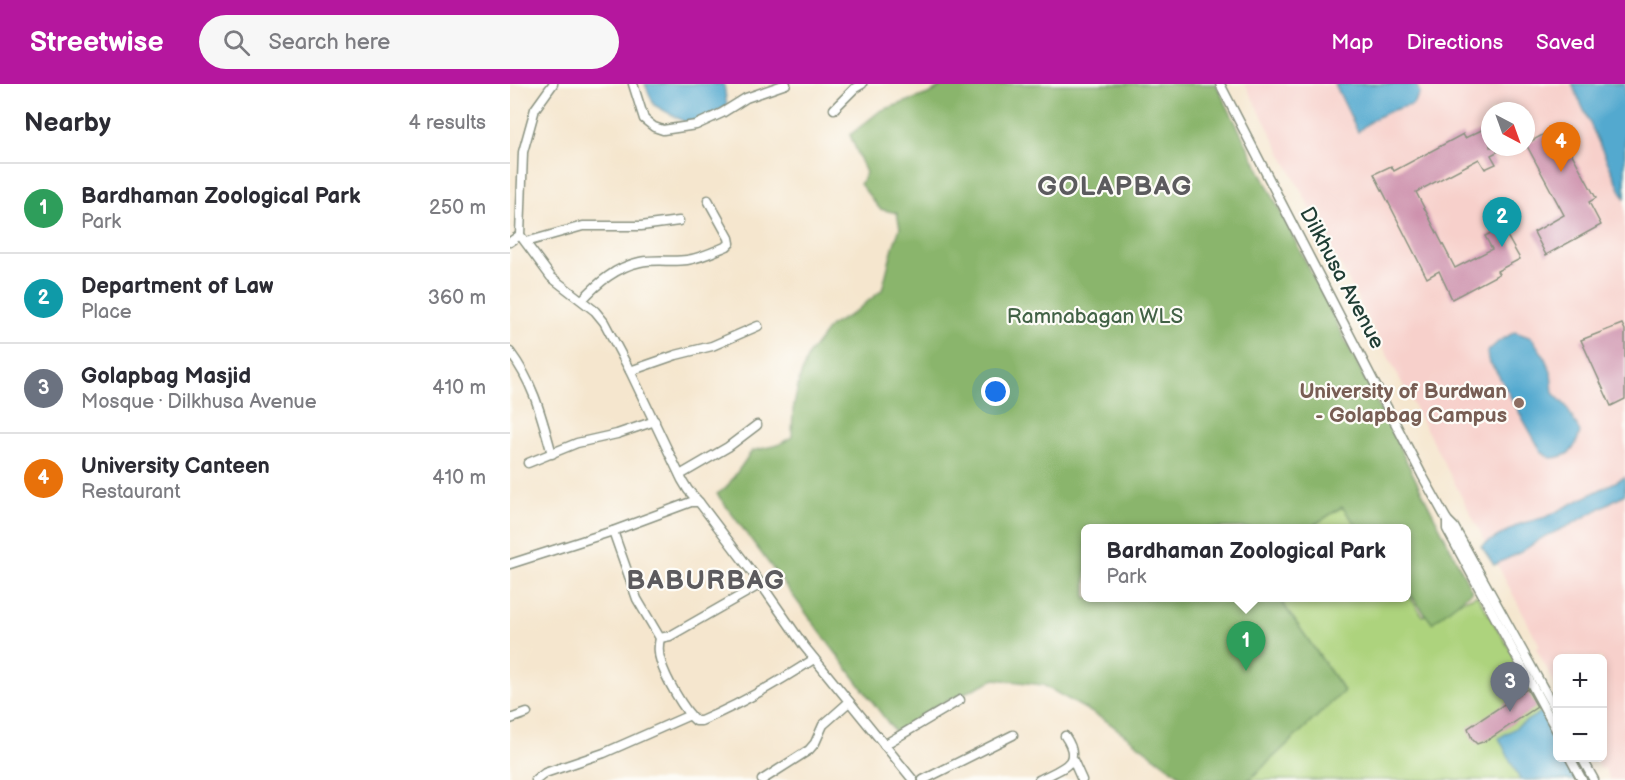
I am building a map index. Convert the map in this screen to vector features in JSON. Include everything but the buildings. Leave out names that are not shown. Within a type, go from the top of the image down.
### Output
[{"type":"street","points":[[553,84],[535,109],[523,152],[523,239],[551,277],[595,311],[604,322],[688,490],[761,584],[814,659],[913,780]]},
{"type":"street","points":[[633,84],[644,119],[654,127],[663,130],[696,125],[746,98],[786,84]]},
{"type":"street","points":[[834,110],[855,88],[862,84]]},
{"type":"street","name":"Dilkhusa Avenue","points":[[1220,84],[1422,475],[1448,520],[1447,529],[1553,708]]},
{"type":"street","points":[[582,300],[596,285],[625,267],[641,262],[688,260],[727,246],[730,243],[729,238],[708,200]]},
{"type":"street","points":[[510,242],[583,226],[641,226],[679,221]]},
{"type":"street","points":[[630,371],[676,355],[712,346],[758,326]]},
{"type":"street","points":[[510,352],[536,395],[552,454]]},
{"type":"street","points":[[528,463],[577,443],[617,434],[655,421]]},
{"type":"street","points":[[680,475],[728,447],[757,425]]},
{"type":"street","points":[[510,564],[613,531],[691,502],[699,502]]},
{"type":"street","points":[[613,531],[637,599],[660,638],[658,650],[663,669],[690,715],[696,721],[736,706],[763,692],[814,659]]},
{"type":"street","points":[[660,638],[670,636],[761,584]]},
{"type":"street","name":"Dilkhusa Avenue","points":[[1506,628],[1553,725]]},
{"type":"street","points":[[884,745],[960,700]]},
{"type":"street","points":[[762,780],[809,750],[816,743],[823,725],[849,702]]},
{"type":"street","points":[[510,719],[527,713]]},
{"type":"street","points":[[536,780],[545,773],[604,753],[690,715]]},
{"type":"street","points":[[923,780],[1013,735]]},
{"type":"street","points":[[1065,736],[1074,751],[1073,759],[1082,780]]},
{"type":"street","points":[[1039,780],[1068,765],[1073,759]]},
{"type":"street","points":[[1572,762],[1582,780]]},
{"type":"street","points":[[1583,762],[1594,780]]},
{"type":"shaded area","name":"University of Burdwan - Golapbag Campus","points":[[1245,84],[1625,84],[1625,780],[1610,780],[1604,768],[1600,769],[1596,762],[1607,762],[1607,654],[1553,654],[1553,680],[1536,648],[1540,646]]},
{"type":"green space","name":"Ramnabagan WLS","points":[[945,84],[1216,84],[1472,591],[1432,623],[1411,595],[1411,524],[1356,524],[1342,507],[1315,524],[1081,524],[1081,602],[1282,602],[1344,691],[1249,780],[1186,780],[1105,720],[1043,685],[995,679],[936,706],[895,732],[717,494],[726,488],[752,451],[778,445],[792,437],[793,410],[799,381],[808,355],[830,326],[852,314],[882,290],[900,228],[897,213],[880,209],[860,184],[866,173],[850,135],[880,111],[931,93]]},
{"type":"green space","points":[[1342,507],[1356,524],[1315,524]]},
{"type":"green space","points":[[1477,595],[1553,720],[1553,762],[1578,762],[1589,780],[1249,780],[1344,691],[1282,602],[1411,602],[1411,599],[1423,616]]},
{"type":"water","points":[[645,84],[724,84],[727,106],[692,126],[654,105]]},
{"type":"water","points":[[1335,84],[1416,84],[1420,93],[1412,105],[1383,114],[1358,132]]},
{"type":"water","points":[[1572,84],[1625,84],[1625,200]]},
{"type":"water","points":[[1515,332],[1532,338],[1544,356],[1551,372],[1553,393],[1566,406],[1580,432],[1574,448],[1567,454],[1550,458],[1541,451],[1488,360],[1487,352],[1499,341]]},
{"type":"water","points":[[1625,477],[1625,494],[1494,565],[1481,546],[1520,524],[1546,517]]},
{"type":"water","points":[[1549,707],[1553,715],[1553,762],[1578,762],[1588,780],[1520,780],[1499,738]]},
{"type":"place","name":"University Canteen","points":[[1561,172]]},
{"type":"place","name":"Department of Law","points":[[1502,247]]},
{"type":"place","name":"University of Burdwan - Golapbag Campus","points":[[1519,403]]},
{"type":"place","name":"Bardhaman Zoological Park","points":[[1246,671]]},
{"type":"place","name":"Golapbag Masjid","points":[[1510,712]]},
{"type":"district","name":"GOLAPBAG","points":[[1115,187]]},
{"type":"district","name":"BABURBAG","points":[[706,581]]}]
